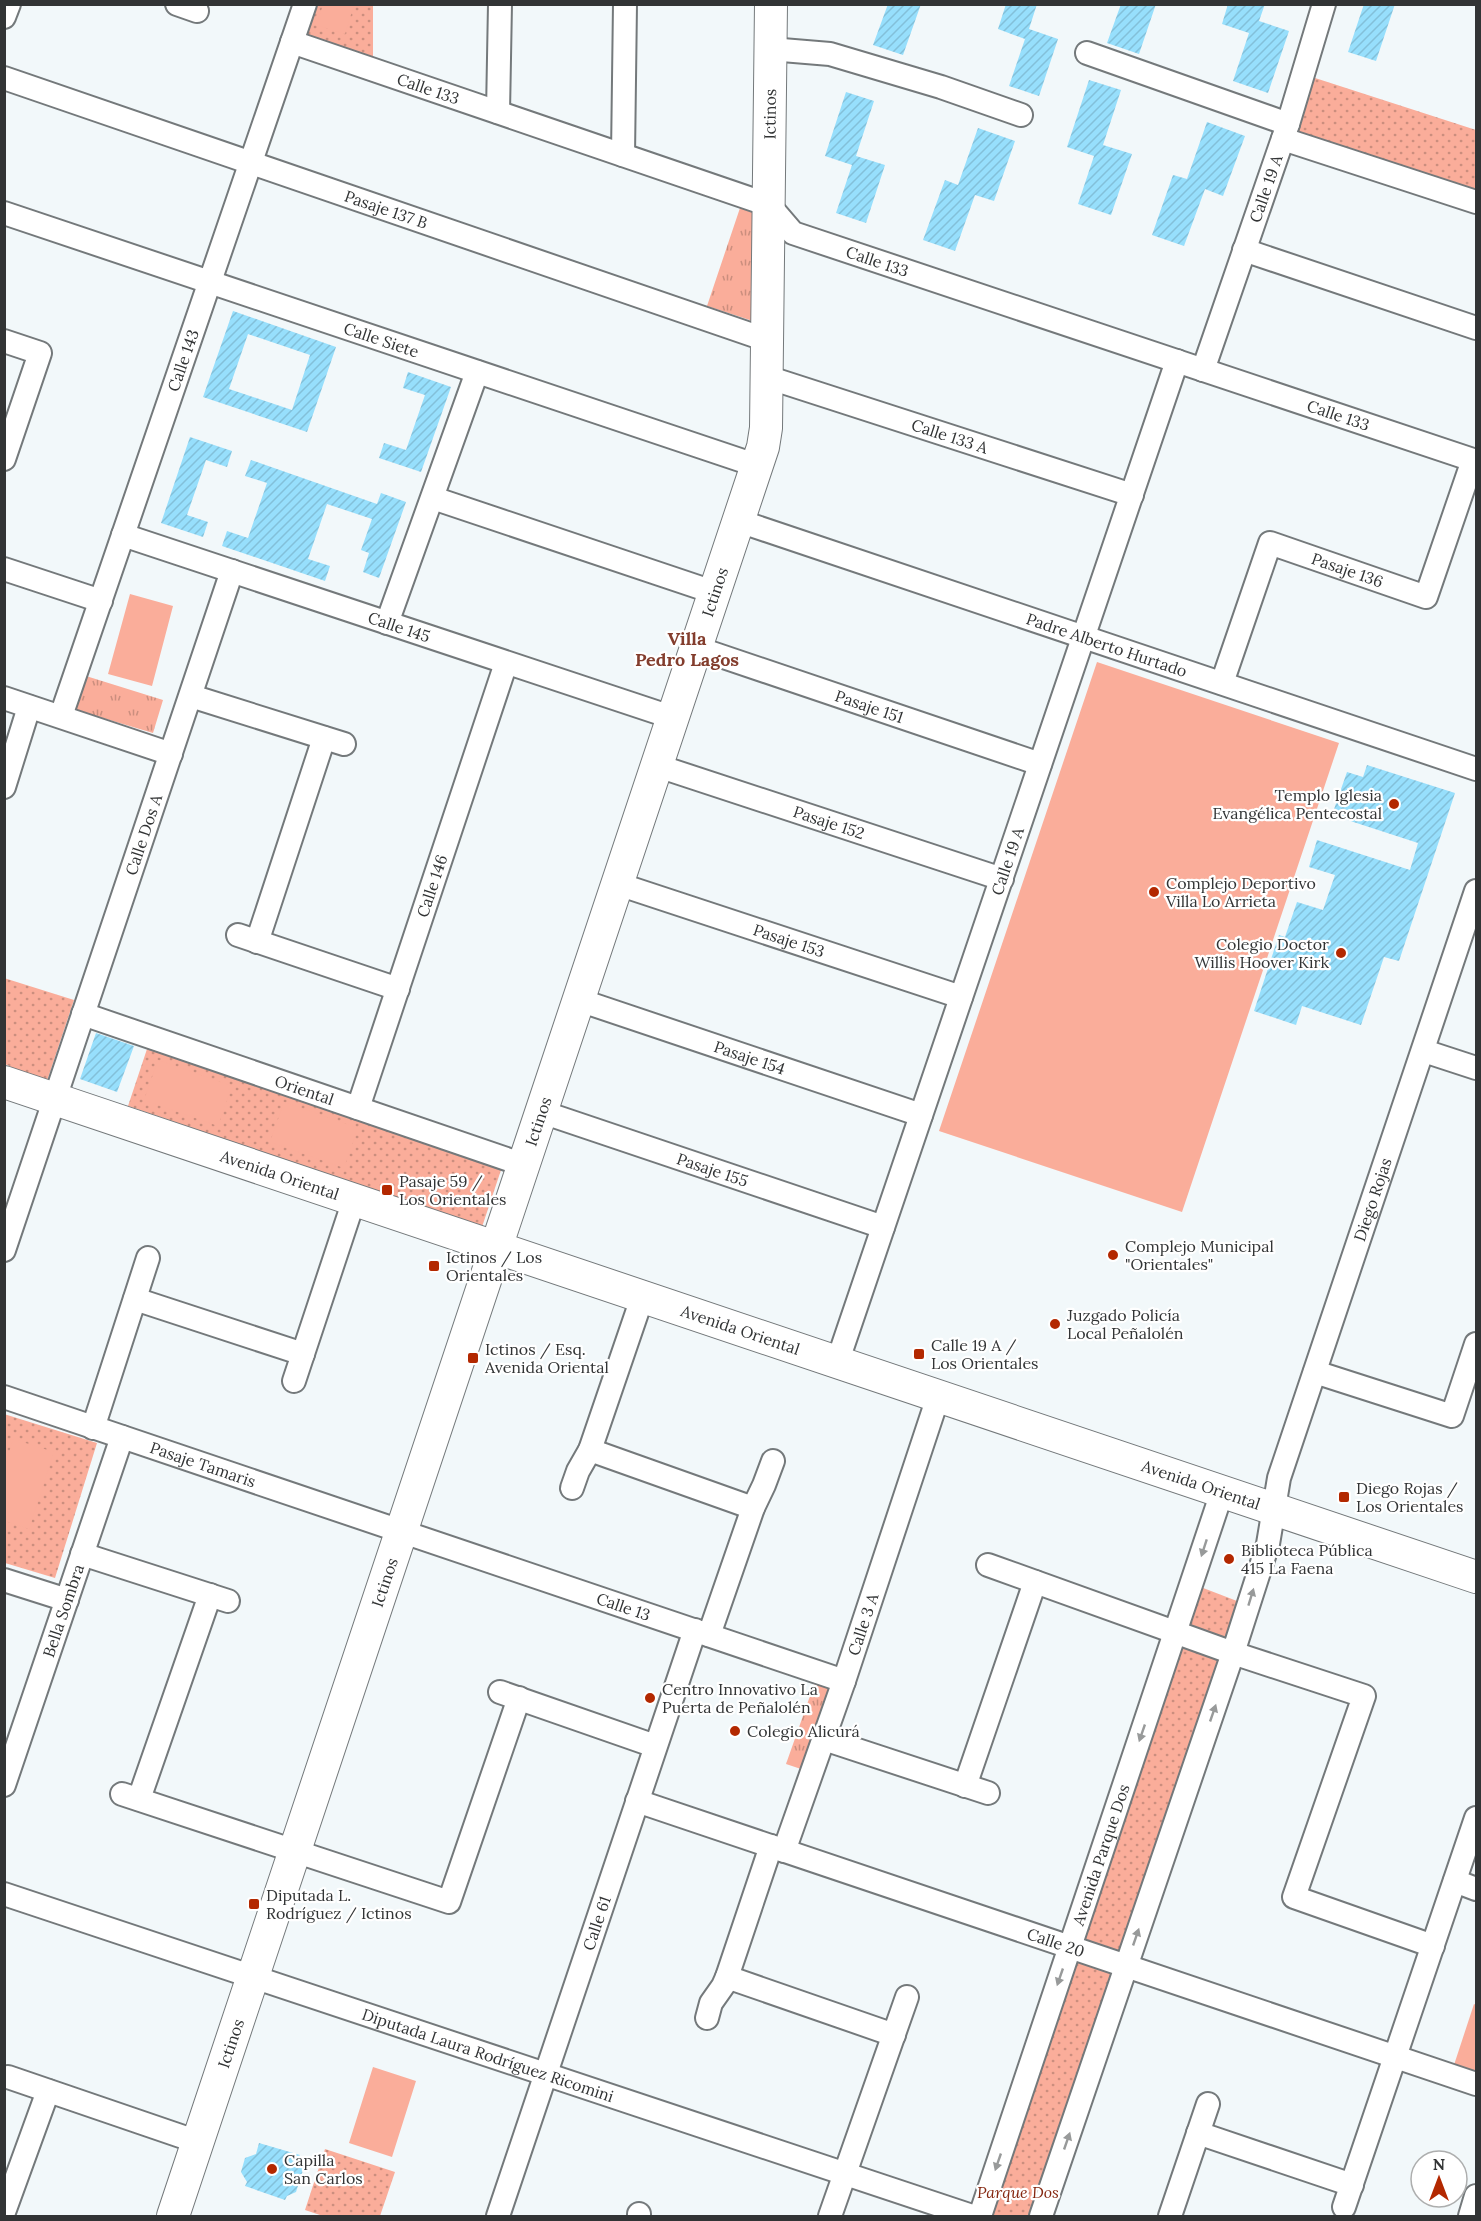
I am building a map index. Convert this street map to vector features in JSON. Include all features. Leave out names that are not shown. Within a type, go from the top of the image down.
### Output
[{"type":"street","points":[[4,16],[9,4]]},
{"type":"street","name":"Calle 143","points":[[61,716],[305,4]]},
{"type":"street","points":[[498,112],[500,4]]},
{"type":"street","points":[[623,155],[625,4]]},
{"type":"street","name":"Ictinos","points":[[173,2217],[758,466],[766,428],[771,4]]},
{"type":"street","name":"Calle 19 A","points":[[1203,370],[1285,132],[1324,4]]},
{"type":"street","name":"Calle 133","points":[[292,42],[769,205],[793,233],[1475,460]]},
{"type":"street","points":[[770,49],[830,54],[941,87],[1022,115]]},
{"type":"street","points":[[1087,53],[1285,132],[1476,202]]},
{"type":"street","name":"Pasaje 137 B","points":[[4,78],[767,340]]},
{"type":"street","name":"Calle Siete","points":[[4,213],[758,466]]},
{"type":"street","points":[[1244,250],[1476,328]]},
{"type":"street","points":[[4,341],[40,353],[4,459]]},
{"type":"street","name":"Calle 19 A","points":[[837,1363],[1177,361]]},
{"type":"street","points":[[387,623],[477,372]]},
{"type":"street","name":"Calle 133 A","points":[[767,377],[1132,495]]},
{"type":"street","name":"Pasaje 136","points":[[1222,683],[1270,543],[1426,597],[1475,460]]},
{"type":"street","points":[[433,498],[716,593]]},
{"type":"street","name":"Padre Alberto Hurtado","points":[[740,521],[1476,769]]},
{"type":"street","name":"Calle 145","points":[[123,535],[674,718]]},
{"type":"street","points":[[4,569],[100,601]]},
{"type":"street","name":"Calle Dos A","points":[[4,1250],[232,571]]},
{"type":"street","name":"Pasaje 151","points":[[697,648],[1040,764]]},
{"type":"street","name":"Calle 146","points":[[358,1108],[506,663]]},
{"type":"street","points":[[191,696],[334,741],[248,939],[398,989]]},
{"type":"street","points":[[4,698],[171,754]]},
{"type":"street","points":[[4,787],[29,706]]},
{"type":"street","name":"Pasaje 152","points":[[658,766],[1002,879]]},
{"type":"street","name":"Pasaje 153","points":[[618,884],[961,997]]},
{"type":"street","name":"Diego Rojas","points":[[1274,1509],[1279,1478],[1476,891]]},
{"type":"street","name":"Pasaje 154","points":[[579,1000],[921,1115]]},
{"type":"street","name":"Oriental","points":[[84,1014],[524,1165]]},
{"type":"street","points":[[1424,1051],[1476,1068]]},
{"type":"street","name":"Avenida Oriental","points":[[4,1082],[1476,1577]]},
{"type":"street","name":"Pasaje 155","points":[[542,1112],[884,1227]]},
{"type":"street","points":[[294,1381],[354,1200]]},
{"type":"street","points":[[93,1428],[148,1258]]},
{"type":"street","points":[[572,1488],[578,1471],[590,1450],[642,1298]]},
{"type":"street","points":[[135,1299],[303,1354]]},
{"type":"street","points":[[1315,1372],[1452,1416],[1476,1344]]},
{"type":"street","name":"Pasaje Tamaris","points":[[4,1397],[402,1532]]},
{"type":"street","name":"Calle 3 A","points":[[707,2018],[711,2003],[727,1977],[824,1739],[938,1397]]},
{"type":"street","name":"Bella Sombra","points":[[4,1785],[122,1437]]},
{"type":"street","points":[[590,1450],[753,1508]]},
{"type":"street","name":"Calle 61","points":[[498,2217],[655,1746],[773,1461]]},
{"type":"street","name":"Avenida Parque Dos","points":[[980,2217],[1222,1492]]},
{"type":"street","points":[[1041,2217],[1233,1653],[1268,1544],[1274,1509]]},
{"type":"street","name":"Calle 13","points":[[402,1532],[844,1681]]},
{"type":"street","points":[[82,1554],[219,1598],[131,1797],[449,1902],[510,1695],[655,1746]]},
{"type":"street","points":[[988,1565],[1233,1653],[1364,1696],[1294,1897],[1433,1946]]},
{"type":"street","points":[[4,1580],[67,1600]]},
{"type":"street","points":[[965,1786],[1035,1582]]},
{"type":"street","points":[[824,1739],[988,1793]]},
{"type":"street","name":"Calle 20","points":[[637,1801],[1476,2084]]},
{"type":"street","points":[[1344,2207],[1476,1818]]},
{"type":"street","points":[[1455,1881],[1476,1889]]},
{"type":"street","name":"Diputada Laura Rodríguez Ricomini","points":[[4,1894],[972,2217]]},
{"type":"street","points":[[727,1977],[894,2035]]},
{"type":"street","points":[[830,2217],[907,1997]]},
{"type":"street","points":[[8,2077],[198,2142]]},
{"type":"street","points":[[4,2212],[48,2091]]},
{"type":"street","points":[[1170,2217],[1208,2104]]},
{"type":"street","points":[[1198,2133],[1352,2185]]},
{"type":"street","points":[[1470,2217],[1476,2196]]},
{"type":"green space","points":[[317,5],[373,5],[373,57],[305,35]]},
{"type":"green space","points":[[323,5],[354,5],[345,34],[316,25]]},
{"type":"green space","points":[[1312,77],[1476,130],[1476,198],[1290,136]]},
{"type":"green space","points":[[740,208],[759,214],[762,324],[707,306]]},
{"type":"green space","points":[[130,594],[173,606],[152,686],[108,674]]},
{"type":"green space","name":"Complejo Deportivo Villa Lo Arrieta","points":[[1097,662],[1339,743],[1182,1212],[939,1131]]},
{"type":"green space","points":[[86,676],[163,700],[153,733],[76,710]]},
{"type":"green space","points":[[4,978],[74,1000],[46,1084],[5,1064]]},
{"type":"green space","points":[[149,1043],[503,1164],[482,1227],[128,1106]]},
{"type":"green space","points":[[158,1060],[232,1086],[218,1126],[144,1100]]},
{"type":"green space","points":[[284,1102],[358,1128],[344,1168],[270,1142]]},
{"type":"green space","points":[[4,1414],[97,1443],[55,1578],[5,1563]]},
{"type":"green space","points":[[13,1439],[54,1452],[29,1529],[5,1521],[5,1466]]},
{"type":"green space","name":"Parque Dos","points":[[1198,1586],[1237,1601],[1033,2216],[989,2216]]},
{"type":"green space","points":[[816,1679],[836,1686],[807,1771],[786,1764]]},
{"type":"green space","points":[[1474,2004],[1476,2005],[1476,2075],[1453,2068]]},
{"type":"green space","points":[[373,2067],[416,2081],[392,2157],[349,2143]]},
{"type":"green space","points":[[325,2149],[395,2172],[380,2216],[323,2216],[305,2210]]},
{"type":"building","points":[[888,4],[921,4],[903,55],[873,45]]},
{"type":"building","points":[[1006,4],[1037,4],[1029,29],[1058,39],[1039,96],[1009,86],[1025,39],[998,29]]},
{"type":"building","points":[[1121,4],[1156,4],[1139,54],[1107,43]]},
{"type":"building","points":[[1228,4],[1265,4],[1259,21],[1289,31],[1268,93],[1233,81],[1249,33],[1222,24]]},
{"type":"building","points":[[1364,4],[1395,4],[1376,61],[1348,52]]},
{"type":"building","points":[[1089,80],[1121,90],[1103,145],[1132,154],[1111,215],[1078,204],[1094,156],[1067,147]]},
{"type":"building","points":[[846,92],[874,101],[856,156],[885,165],[866,223],[836,213],[852,165],[825,156]]},
{"type":"building","points":[[1207,122],[1245,136],[1223,196],[1205,189],[1184,246],[1152,235],[1173,175],[1187,179]]},
{"type":"building","points":[[978,128],[1015,141],[994,201],[975,195],[955,251],[923,240],[945,180],[958,185]]},
{"type":"building","points":[[233,311],[336,347],[307,432],[203,397]],"holes":[[[248,334],[310,355],[292,410],[229,389]]]},
{"type":"building","points":[[408,372],[451,387],[421,472],[379,458],[384,443],[406,450],[425,395],[403,388]]},
{"type":"building","points":[[190,437],[232,451],[227,467],[206,460],[187,515],[208,522],[203,537],[161,523]]},
{"type":"building","points":[[251,460],[377,504],[381,493],[406,502],[379,578],[363,572],[369,553],[361,550],[372,519],[327,504],[308,559],[330,566],[325,581],[222,546],[227,531],[248,538],[267,483],[245,476]]},
{"type":"building","points":[[1367,765],[1455,793],[1399,961],[1384,957],[1361,1025],[1302,1006],[1296,1025],[1254,1011],[1279,935],[1285,937],[1297,902],[1323,910],[1335,875],[1309,867],[1317,840],[1410,870],[1418,843],[1332,815],[1347,772],[1363,777]]},
{"type":"building","points":[[96,1033],[134,1046],[117,1092],[80,1079]]},
{"type":"building","name":"Capilla San Carlos","points":[[259,2143],[300,2155],[297,2163],[304,2167],[296,2192],[287,2196],[285,2200],[245,2186],[247,2182],[241,2172],[245,2158],[256,2154]]},
{"type":"place","name":"Templo Iglesia Evangélica Pentecostal","points":[[1394,804]]},
{"type":"place","name":"Complejo Deportivo Villa Lo Arrieta","points":[[1154,892]]},
{"type":"place","name":"Colegio Doctor Willis Hoover Kirk","points":[[1341,953]]},
{"type":"place","name":"Pasaje 59 / Los Orientales","points":[[387,1190]]},
{"type":"place","name":"Complejo Municipal \"Orientales\"","points":[[1113,1255]]},
{"type":"place","name":"Ictinos / Los Orientales","points":[[434,1266]]},
{"type":"place","name":"Juzgado Policía Local Peñalolén","points":[[1055,1324]]},
{"type":"place","name":"Calle 19 A / Los Orientales","points":[[919,1354]]},
{"type":"place","name":"Ictinos / Esq. Avenida Oriental","points":[[473,1358]]},
{"type":"place","name":"Diego Rojas / Los Orientales","points":[[1344,1497]]},
{"type":"place","name":"Biblioteca Pública 415 La Faena","points":[[1229,1559]]},
{"type":"place","name":"Centro Innovativo La Puerta de Peñalolén","points":[[650,1698]]},
{"type":"place","name":"Colegio Alicurá","points":[[735,1731]]},
{"type":"place","name":"Diputada L. Rodríguez / Ictinos","points":[[254,1904]]},
{"type":"place","name":"Capilla San Carlos","points":[[272,2169]]},
{"type":"district","name":"Villa Pedro Lagos","points":[[687,649]]}]
